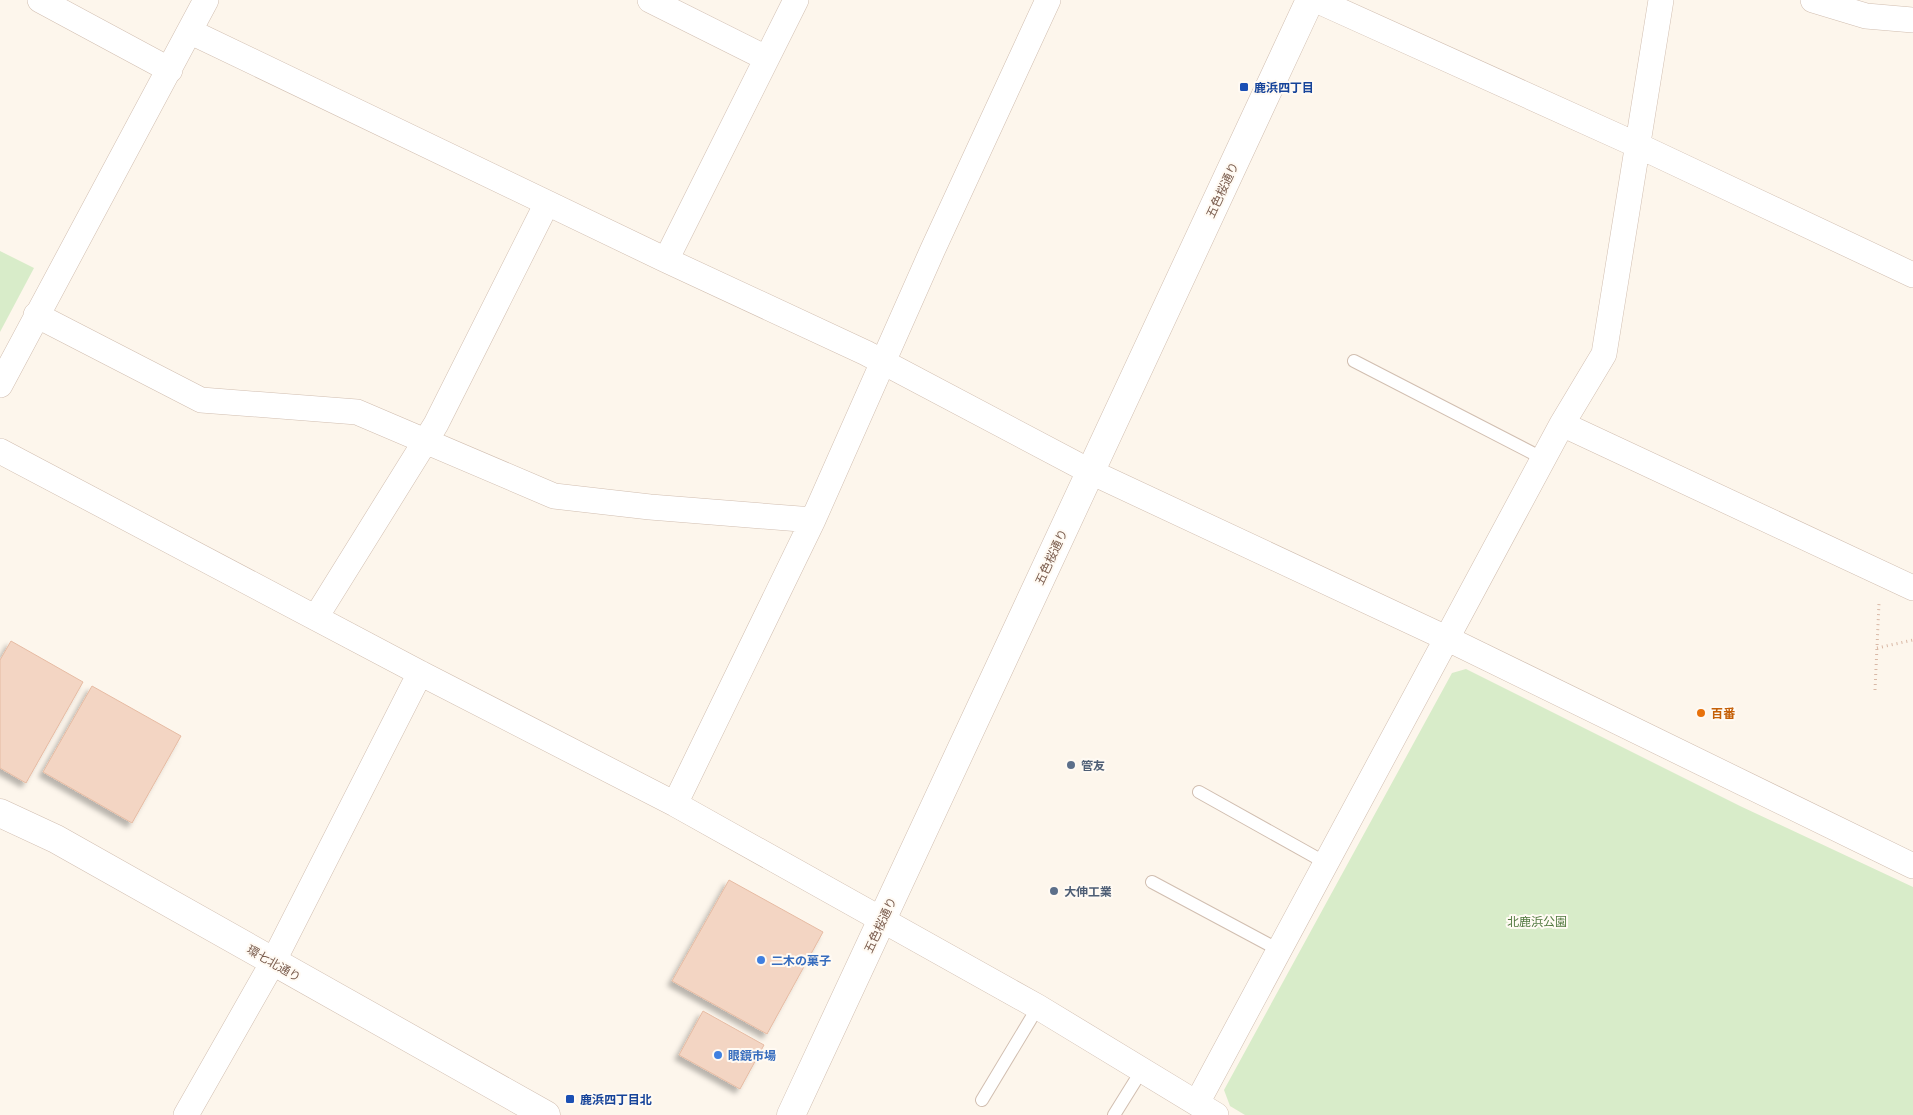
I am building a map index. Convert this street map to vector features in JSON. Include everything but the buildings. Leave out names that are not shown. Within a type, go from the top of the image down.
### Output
[{"type":"street","points":[[40,0],[170,70]]},
{"type":"street","points":[[0,385],[36,315],[191,32],[206,0]]},
{"type":"street","points":[[650,0],[766,58]]},
{"type":"street","points":[[666,260],[796,0]]},
{"type":"street","points":[[675,804],[813,520],[1048,0]]},
{"type":"street","name":"五色桜通り","points":[[791,1115],[1310,0]]},
{"type":"street","points":[[1316,0],[1636,145],[1913,275]]},
{"type":"street","points":[[0,451],[420,673],[675,804],[1038,1007],[1207,1109],[1279,950],[1562,424],[1604,354],[1636,145],[1661,0]]},
{"type":"street","points":[[1813,0],[1869,8],[1913,20]]},
{"type":"street","points":[[191,32],[883,362],[1090,472],[1446,638],[1913,866]]},
{"type":"street","points":[[316,617],[424,439],[436,424],[547,203]]},
{"type":"street","points":[[36,315],[201,400],[357,412],[554,496],[650,508],[813,520]]},
{"type":"street","points":[[1562,424],[1913,588]]},
{"type":"street","points":[[186,1115],[273,962],[420,673]]},
{"type":"street","name":"環七北通り","points":[[0,813],[56,839],[546,1115]]},
{"type":"lane","points":[[1354,361],[1544,459]]},
{"type":"lane","points":[[1199,792],[1326,863]]},
{"type":"lane","points":[[1152,882],[1279,950]]},
{"type":"lane","points":[[982,1100],[1038,1007]]},
{"type":"lane","points":[[1114,1115],[1142,1070]]},
{"type":"path","points":[[1875,690],[1880,573]]},
{"type":"path","points":[[1877,648],[1913,640]]},
{"type":"green space","points":[[0,251],[34,268],[0,332]]},
{"type":"green space","name":"北鹿浜公園","points":[[1466,669],[1740,806],[1913,887],[1913,1115],[1245,1115],[1230,1106],[1224,1090],[1452,673]]},
{"type":"place","name":"鹿浜四丁目","points":[[1244,87]]},
{"type":"place","name":"百番","points":[[1701,713]]},
{"type":"place","name":"管友","points":[[1071,765]]},
{"type":"place","name":"大伸工業","points":[[1054,891]]},
{"type":"place","name":"二木の菓子","points":[[761,960]]},
{"type":"place","name":"眼鏡市場","points":[[718,1055]]},
{"type":"place","name":"鹿浜四丁目北","points":[[570,1099]]}]
